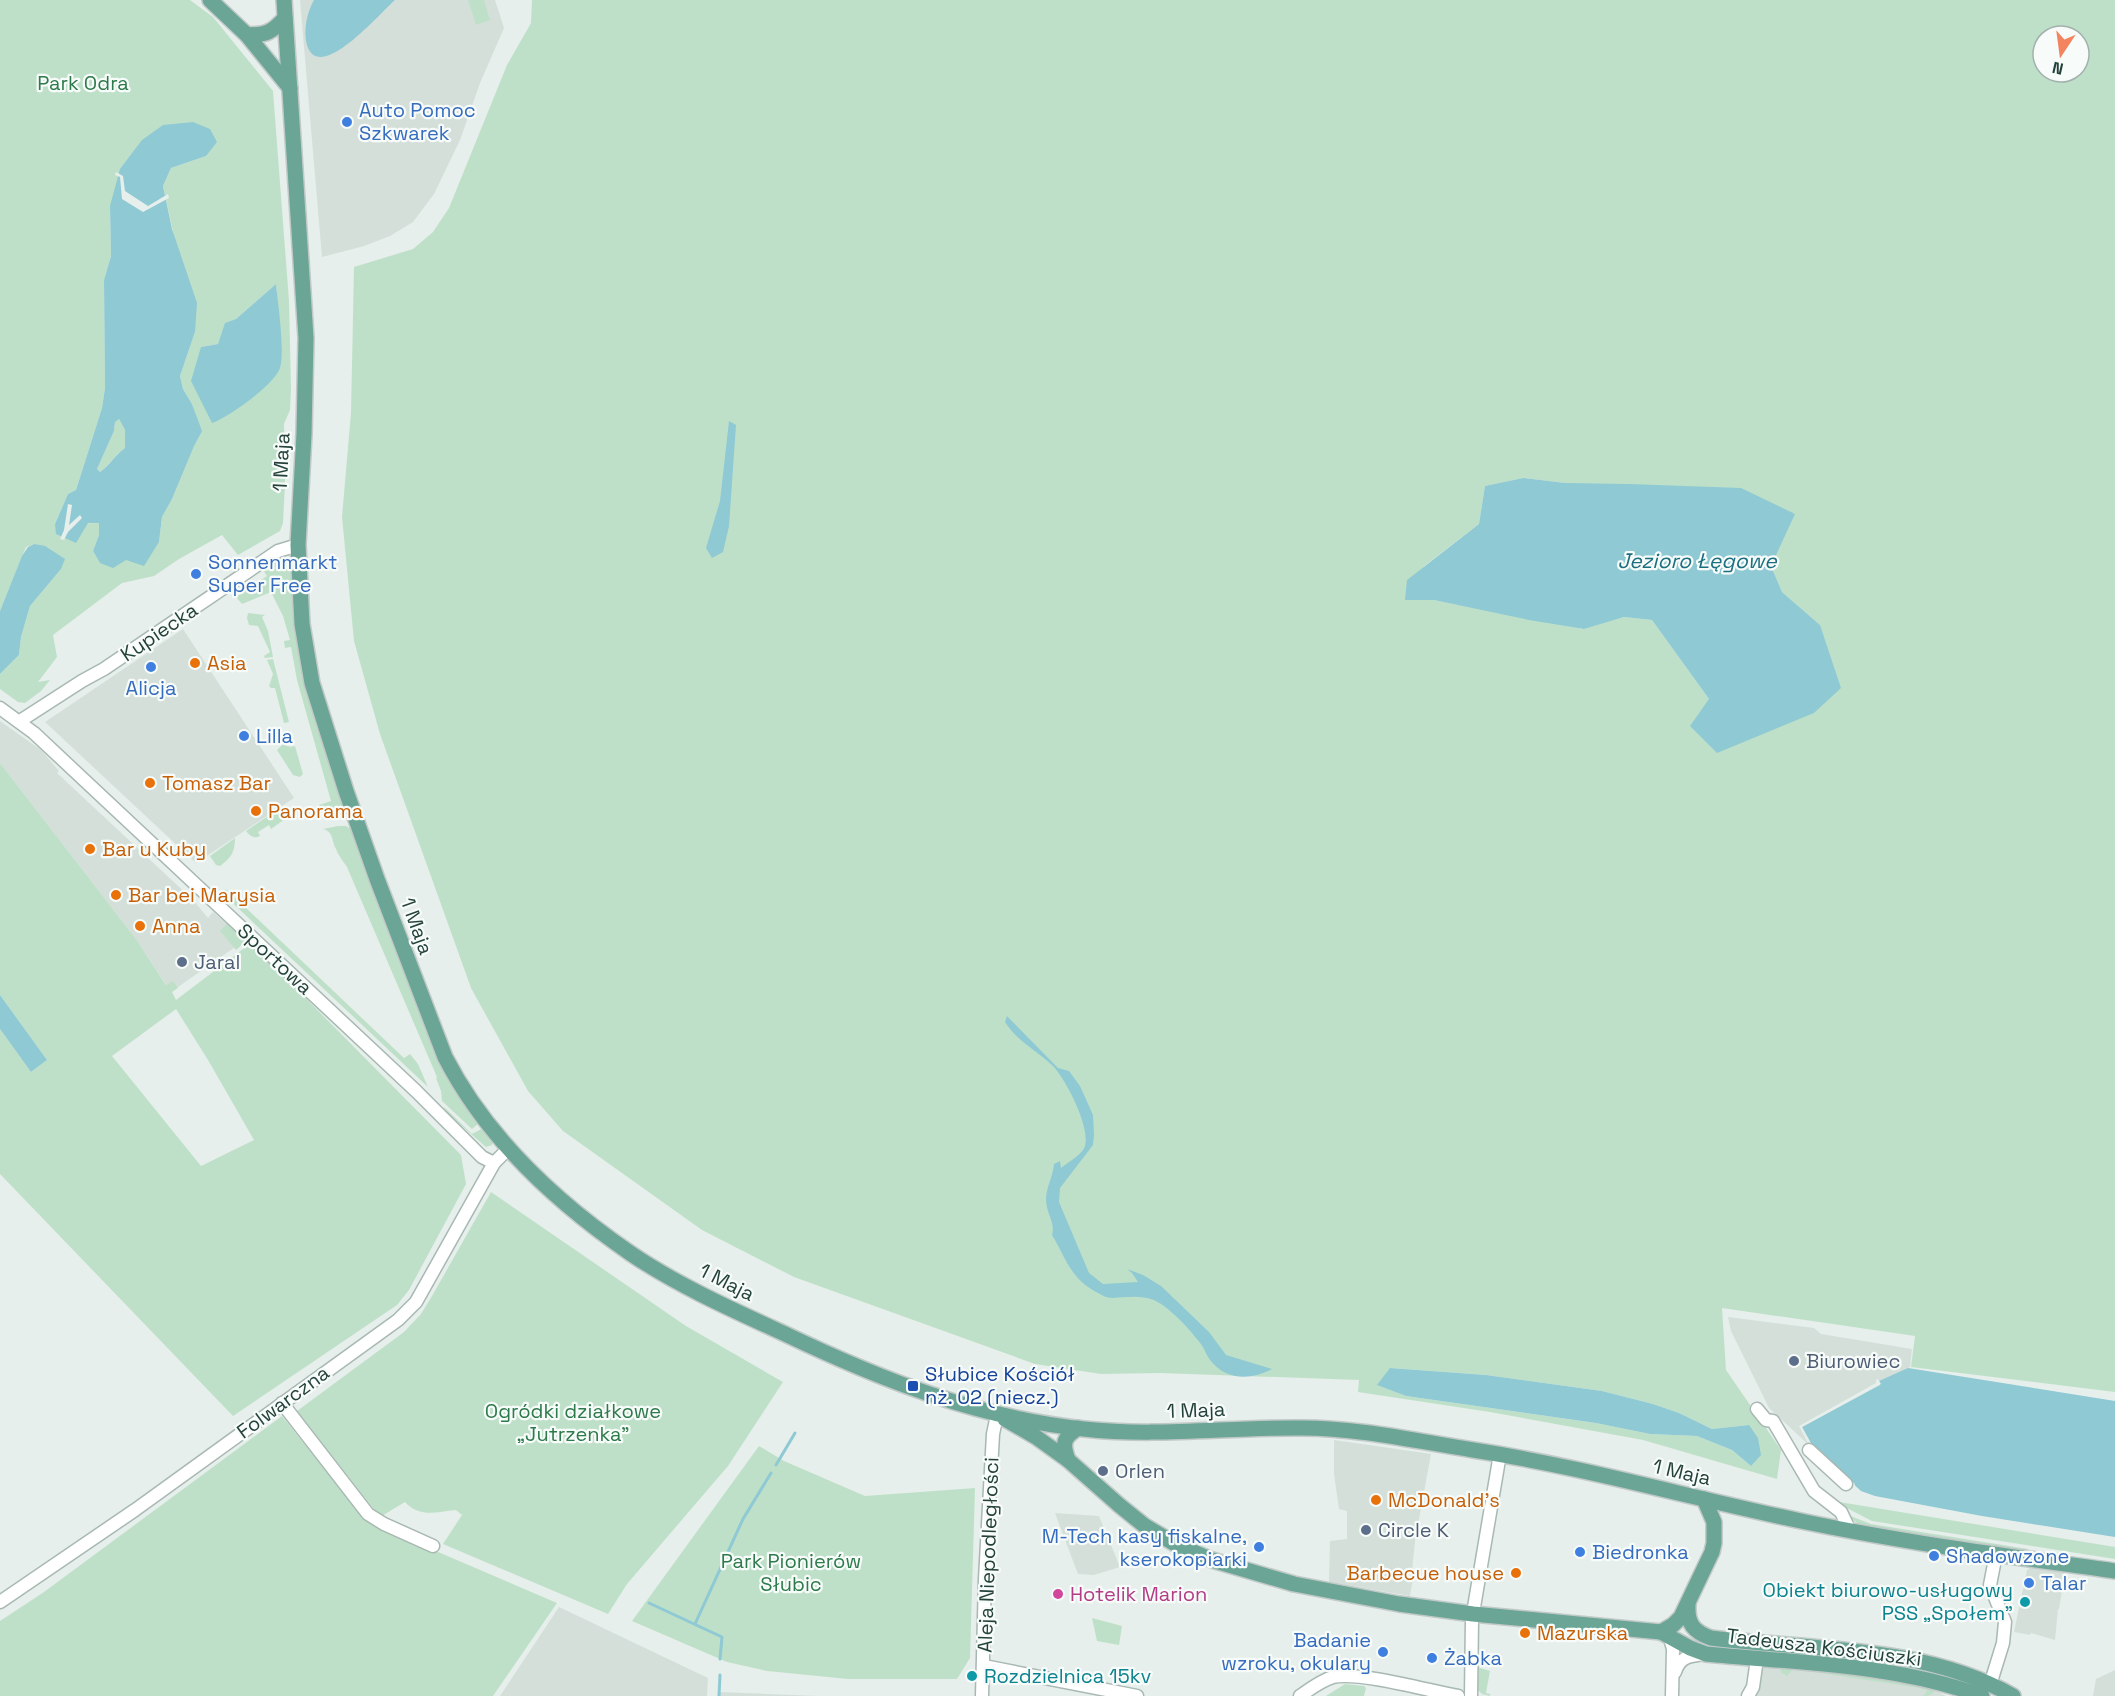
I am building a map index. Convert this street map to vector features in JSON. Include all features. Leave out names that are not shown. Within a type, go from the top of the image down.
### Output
[{"type":"main road","points":[[210,0],[248,35],[290,88]]},
{"type":"main road","name":"1 Maja","points":[[284,0],[306,338],[298,545],[302,624],[312,683],[346,791],[445,1057],[474,1105],[509,1148],[583,1218],[659,1271],[816,1349],[934,1396],[997,1415],[1078,1428],[1134,1432],[1303,1428],[1350,1431],[1500,1454],[1596,1473],[1850,1531],[2115,1571]]},
{"type":"main road","points":[[248,35],[273,30],[285,18]]},
{"type":"main road","name":"Tadeusza Kościuszki","points":[[997,1415],[1036,1437],[1068,1460],[1119,1506],[1145,1526],[1177,1545],[1212,1560],[1294,1584],[1399,1604],[1666,1635],[1706,1654],[1860,1668],[1916,1677],[1988,1684]]},
{"type":"main road","points":[[1068,1460],[1064,1448],[1065,1440],[1068,1434],[1078,1428]]},
{"type":"main road","points":[[1666,1635],[1688,1605],[1714,1543],[1714,1522],[1704,1498]]},
{"type":"main road","name":"Tadeusza Kościuszki","points":[[1688,1605],[1687,1617],[1690,1625],[1701,1635],[1711,1638],[1902,1658],[1940,1667],[1988,1684],[2013,1696]]},
{"type":"street","name":"Kupiecka","points":[[20,721],[104,669],[278,551],[298,545]]},
{"type":"street","name":"Sportowa","points":[[0,708],[20,721],[416,1091],[482,1157],[495,1163]]},
{"type":"street","name":"Folwarczna","points":[[0,1602],[135,1509],[398,1320],[416,1302],[495,1163],[509,1148]]},
{"type":"street","points":[[282,1403],[368,1514],[384,1524],[433,1545]]},
{"type":"street","points":[[1757,1409],[1766,1420],[1773,1421],[1814,1491],[1841,1512],[1850,1531]]},
{"type":"street","name":"Aleja Niepodległości","points":[[982,1696],[985,1579],[993,1434],[997,1415]]},
{"type":"street","points":[[1809,1450],[1829,1472],[1846,1484]]},
{"type":"street","points":[[1472,1696],[1473,1614],[1500,1454]]},
{"type":"street","points":[[1988,1684],[2003,1643],[2005,1622],[1990,1585],[1996,1554]]},
{"type":"street","points":[[1666,1635],[1673,1649],[1672,1696]]},
{"type":"street","points":[[1673,1676],[1678,1663],[1706,1654]]},
{"type":"street","points":[[1748,1696],[1753,1687],[1757,1659]]},
{"type":"street","points":[[984,1666],[1137,1696]]},
{"type":"street","points":[[1300,1696],[1329,1678],[1342,1676],[1395,1683],[1458,1696]]},
{"type":"shaded area","points":[[300,0],[495,0],[504,28],[480,83],[460,140],[434,194],[413,222],[390,236],[364,246],[322,257]]},
{"type":"shaded area","points":[[183,629],[294,798],[196,863],[45,722]]},
{"type":"shaded area","points":[[0,721],[41,750],[59,771],[57,773],[193,900],[208,918],[213,912],[245,940],[171,992],[136,939],[0,763]]},
{"type":"shaded area","points":[[1728,1317],[1814,1328],[1821,1334],[1912,1349],[1910,1367],[1879,1385],[1812,1448],[1769,1408],[1731,1331]]},
{"type":"shaded area","points":[[1334,1440],[1431,1454],[1415,1541],[1412,1571],[1408,1572],[1407,1577],[1413,1578],[1410,1596],[1329,1582],[1330,1541],[1347,1539],[1347,1511],[1339,1509],[1334,1474]]},
{"type":"shaded area","points":[[1055,1513],[1099,1516],[1120,1567],[1094,1575],[1078,1574]]},
{"type":"shaded area","points":[[2031,1567],[2065,1572],[2055,1640],[2031,1633],[2030,1635],[2014,1632],[2027,1570]]},
{"type":"shaded area","points":[[559,1607],[708,1678],[707,1696],[500,1696]]},
{"type":"shaded area","points":[[1761,1666],[1837,1673],[1933,1689],[1946,1696],[1754,1696]]},
{"type":"shaded area","points":[[2115,1670],[2115,1696],[2093,1696],[2096,1679]]},
{"type":"shaded area","points":[[719,1692],[817,1696],[719,1696]]},
{"type":"green space","name":"Park Odra","points":[[0,0],[190,0],[213,17],[273,91],[289,301],[291,389],[290,410],[284,424],[283,523],[280,531],[238,555],[222,535],[154,576],[122,583],[53,635],[57,657],[38,682],[50,680],[41,691],[25,703],[18,702],[0,689],[0,674],[19,655],[21,637],[30,606],[61,569],[34,544],[26,547],[0,611]],"holes":[[[210,129],[206,156],[171,168],[163,186],[195,332],[180,376],[183,389],[192,404],[201,431],[162,517],[159,542],[126,560],[100,563],[93,551],[99,535],[100,523],[55,524],[68,494],[76,490],[102,408],[105,388],[104,280],[111,256],[110,206]],[[276,284],[281,344],[201,347],[218,344],[226,323],[236,319]]]},
{"type":"green space","points":[[468,0],[484,0],[490,20],[476,25]]},
{"type":"green space","points":[[532,0],[2115,0],[2115,1392],[1911,1367],[1915,1336],[1722,1308],[1726,1370],[1781,1450],[1777,1479],[1643,1440],[1490,1412],[1358,1392],[1359,1380],[1160,1373],[1101,1374],[1035,1364],[794,1277],[702,1230],[563,1131],[528,1091],[471,988],[380,734],[354,641],[342,517],[351,413],[354,267],[413,249],[433,232],[449,208],[507,65],[531,23]],"holes":[[[1523,478],[1565,483],[1771,566],[1782,592],[1820,625],[1709,699],[1652,620],[1624,617],[1583,629],[1434,600],[1405,600],[1423,567],[1479,524],[1485,486]],[[1391,1368],[1486,1375],[1602,1391],[1653,1404],[1679,1413],[1712,1429],[1749,1425],[1751,1466],[1732,1450],[1697,1436],[1650,1434],[1596,1423],[1406,1396],[1378,1385]]]},
{"type":"green space","points":[[119,419],[125,430],[125,448],[100,472],[97,469],[114,431],[115,421]]},
{"type":"green space","points":[[280,557],[288,560],[293,567],[346,807],[341,815],[337,816],[328,815],[315,808],[331,801],[297,680],[291,647],[285,648],[284,641],[290,640],[283,616],[271,592],[242,604],[236,597],[267,576],[261,567]]},
{"type":"green space","points":[[248,613],[265,615],[262,617],[268,631],[273,657],[265,658],[264,656],[270,652],[258,626],[249,625]]},
{"type":"green space","points":[[273,659],[289,722],[284,723],[275,688],[269,686],[273,674],[267,660]]},
{"type":"green space","points":[[283,744],[290,747],[295,746],[303,774],[300,777],[293,775],[277,750]]},
{"type":"green space","points":[[0,763],[136,939],[166,985],[173,981],[178,988],[172,992],[176,1000],[251,943],[461,1155],[466,1184],[409,1290],[397,1305],[233,1416],[0,1174],[0,1029],[31,1072],[47,1060],[0,995]],"holes":[[[176,1009],[254,1140],[201,1166],[112,1056]]]},
{"type":"green space","points":[[280,808],[286,816],[285,819],[271,829],[269,825],[258,832],[260,836],[256,837],[246,831]]},
{"type":"green space","points":[[346,826],[352,830],[479,1123],[472,1129],[442,1101],[437,1077],[347,867],[334,846],[331,834],[323,829]]},
{"type":"green space","points":[[235,838],[230,857],[220,866],[216,865],[210,856]]},
{"type":"green space","points":[[226,889],[404,1058],[410,1054],[418,1064],[428,1087],[223,894]]},
{"type":"green space","points":[[227,924],[245,940],[236,950],[220,931]]},
{"type":"green space","points":[[444,1107],[472,1134],[483,1128],[493,1141],[492,1145],[486,1147],[447,1113]]},
{"type":"green space","name":"Ogródki działkowe „Jutrzenka”","points":[[491,1192],[686,1326],[783,1382],[728,1466],[627,1584],[608,1614],[443,1544],[462,1515],[456,1510],[422,1512],[405,1502],[380,1517],[297,1411],[404,1332],[421,1314]]},
{"type":"green space","points":[[282,1416],[356,1509],[375,1525],[557,1603],[493,1696],[0,1696],[0,1621],[44,1592]]},
{"type":"green space","name":"Park Pionierów Słubic","points":[[759,1446],[784,1461],[865,1496],[975,1488],[970,1658],[957,1679],[848,1679],[767,1671],[727,1662],[632,1621]]},
{"type":"green space","points":[[1833,1501],[2115,1547],[2115,1559],[1872,1521]]},
{"type":"green space","points":[[1848,1515],[1871,1524],[2028,1549],[2028,1554],[1860,1526]]},
{"type":"green space","points":[[1092,1618],[1122,1626],[1119,1645],[1097,1641]]},
{"type":"green space","points":[[1782,1651],[1864,1657],[1934,1672],[1934,1674],[1779,1654]]},
{"type":"green space","points":[[1778,1666],[1845,1672],[1935,1689],[1931,1695],[1923,1696],[1927,1691],[1925,1689],[1793,1669],[1787,1676]]},
{"type":"green space","points":[[1477,1667],[1490,1671],[1486,1693],[1490,1696],[1478,1690]]},
{"type":"green space","points":[[1345,1684],[1364,1686],[1366,1688],[1364,1696],[1326,1696]]},
{"type":"water","points":[[314,0],[395,0],[350,42],[324,57],[314,55],[306,40],[306,22]]},
{"type":"water","points":[[193,122],[210,129],[217,142],[206,156],[171,168],[163,186],[172,229],[197,303],[195,332],[180,376],[183,389],[192,404],[202,431],[162,517],[159,542],[144,566],[126,560],[113,568],[100,563],[93,551],[99,535],[99,523],[88,523],[76,543],[56,534],[55,524],[68,494],[76,490],[102,408],[105,388],[104,280],[111,256],[110,206],[120,169],[142,140],[163,125]],"holes":[[[119,419],[125,430],[125,448],[100,472],[97,469],[114,431],[115,422]]]},
{"type":"water","points":[[276,284],[281,339],[280,368],[269,383],[250,400],[212,423],[191,381],[201,347],[218,344],[225,323],[236,319]]},
{"type":"water","points":[[729,421],[736,425],[729,526],[723,552],[712,558],[706,548],[720,501]]},
{"type":"water","name":"Jezioro Łęgowe","points":[[1523,478],[1565,483],[1741,488],[1795,514],[1771,566],[1782,592],[1820,625],[1841,688],[1814,713],[1717,753],[1690,726],[1709,699],[1652,620],[1624,617],[1584,629],[1434,600],[1405,600],[1407,580],[1479,524],[1485,486]]},
{"type":"water","points":[[34,544],[45,546],[65,559],[61,569],[30,606],[21,637],[19,655],[0,674],[0,611],[22,556],[28,547]]},
{"type":"water","points":[[0,995],[47,1060],[31,1072],[0,1029]]},
{"type":"water","points":[[1007,1016],[1058,1068],[1069,1071],[1080,1086],[1093,1115],[1093,1145],[1060,1188],[1059,1202],[1089,1273],[1103,1284],[1138,1282],[1127,1269],[1143,1275],[1161,1286],[1209,1332],[1226,1355],[1272,1369],[1247,1377],[1223,1372],[1210,1360],[1186,1326],[1161,1304],[1144,1297],[1106,1297],[1087,1286],[1074,1274],[1052,1235],[1046,1196],[1054,1164],[1060,1161],[1061,1168],[1083,1150],[1086,1142],[1082,1120],[1058,1072],[1047,1060],[1015,1035],[1005,1022]]},
{"type":"water","points":[[1390,1368],[1486,1375],[1602,1391],[1653,1404],[1679,1413],[1712,1429],[1749,1425],[1758,1438],[1761,1455],[1751,1466],[1732,1450],[1697,1436],[1650,1434],[1596,1423],[1406,1396],[1377,1385]]},
{"type":"water","points":[[1908,1368],[2115,1401],[2115,1537],[1982,1516],[1875,1496],[1861,1491],[1813,1447],[1802,1427],[1880,1385],[1879,1381]]},
{"type":"pier","points":[[116,172],[123,176],[125,191],[148,206],[168,194],[169,198],[143,212],[122,199],[120,177],[115,175]]},
{"type":"pier","points":[[68,504],[72,505],[69,525],[80,515],[82,518],[68,532],[64,540],[60,539],[64,530]]},
{"type":"pier","points":[[1878,1379],[1881,1384],[1802,1427],[1813,1447],[1855,1484],[1853,1487],[1811,1449],[1799,1426],[1876,1383]]},
{"type":"waterway","points":[[776,1465],[795,1433]]},
{"type":"waterway","points":[[695,1624],[743,1519],[771,1473]]},
{"type":"waterway","points":[[649,1603],[722,1637],[720,1659]]},
{"type":"waterway","points":[[719,1696],[720,1675]]},
{"type":"place","name":"Auto Pomoc Szkwarek","points":[[347,122]]},
{"type":"place","name":"Sonnenmarkt Super Free","points":[[196,574]]},
{"type":"place","name":"Asia","points":[[195,663]]},
{"type":"place","name":"Alicja","points":[[151,667]]},
{"type":"place","name":"Lilla","points":[[244,736]]},
{"type":"place","name":"Tomasz Bar","points":[[150,783]]},
{"type":"place","name":"Panorama","points":[[256,811]]},
{"type":"place","name":"Bar u Kuby","points":[[90,849]]},
{"type":"place","name":"Bar bei Marysia","points":[[116,895]]},
{"type":"place","name":"Anna","points":[[140,926]]},
{"type":"place","name":"Jaral","points":[[182,962]]},
{"type":"place","name":"Biurowiec","points":[[1794,1361]]},
{"type":"place","name":"Słubice Kościół nż. 02 (niecz.)","points":[[913,1386]]},
{"type":"place","name":"Orlen","points":[[1103,1471]]},
{"type":"place","name":"McDonald's","points":[[1376,1500]]},
{"type":"place","name":"Circle K","points":[[1366,1530]]},
{"type":"place","name":"M-Tech kasy fiskalne, kserokopiarki","points":[[1259,1547]]},
{"type":"place","name":"Biedronka","points":[[1580,1552]]},
{"type":"place","name":"Shadowzone","points":[[1934,1556]]},
{"type":"place","name":"Barbecue house","points":[[1516,1573]]},
{"type":"place","name":"Talar","points":[[2029,1583]]},
{"type":"place","name":"Hotelik Marion","points":[[1058,1594]]},
{"type":"place","name":"Obiekt biurowo-usługowy PSS „Społem”","points":[[2025,1602]]},
{"type":"place","name":"Mazurska","points":[[1525,1633]]},
{"type":"place","name":"Badanie wzroku, okulary","points":[[1383,1652]]},
{"type":"place","name":"Żabka","points":[[1432,1658]]},
{"type":"place","name":"Rozdzielnica 15kv","points":[[972,1676]]}]
